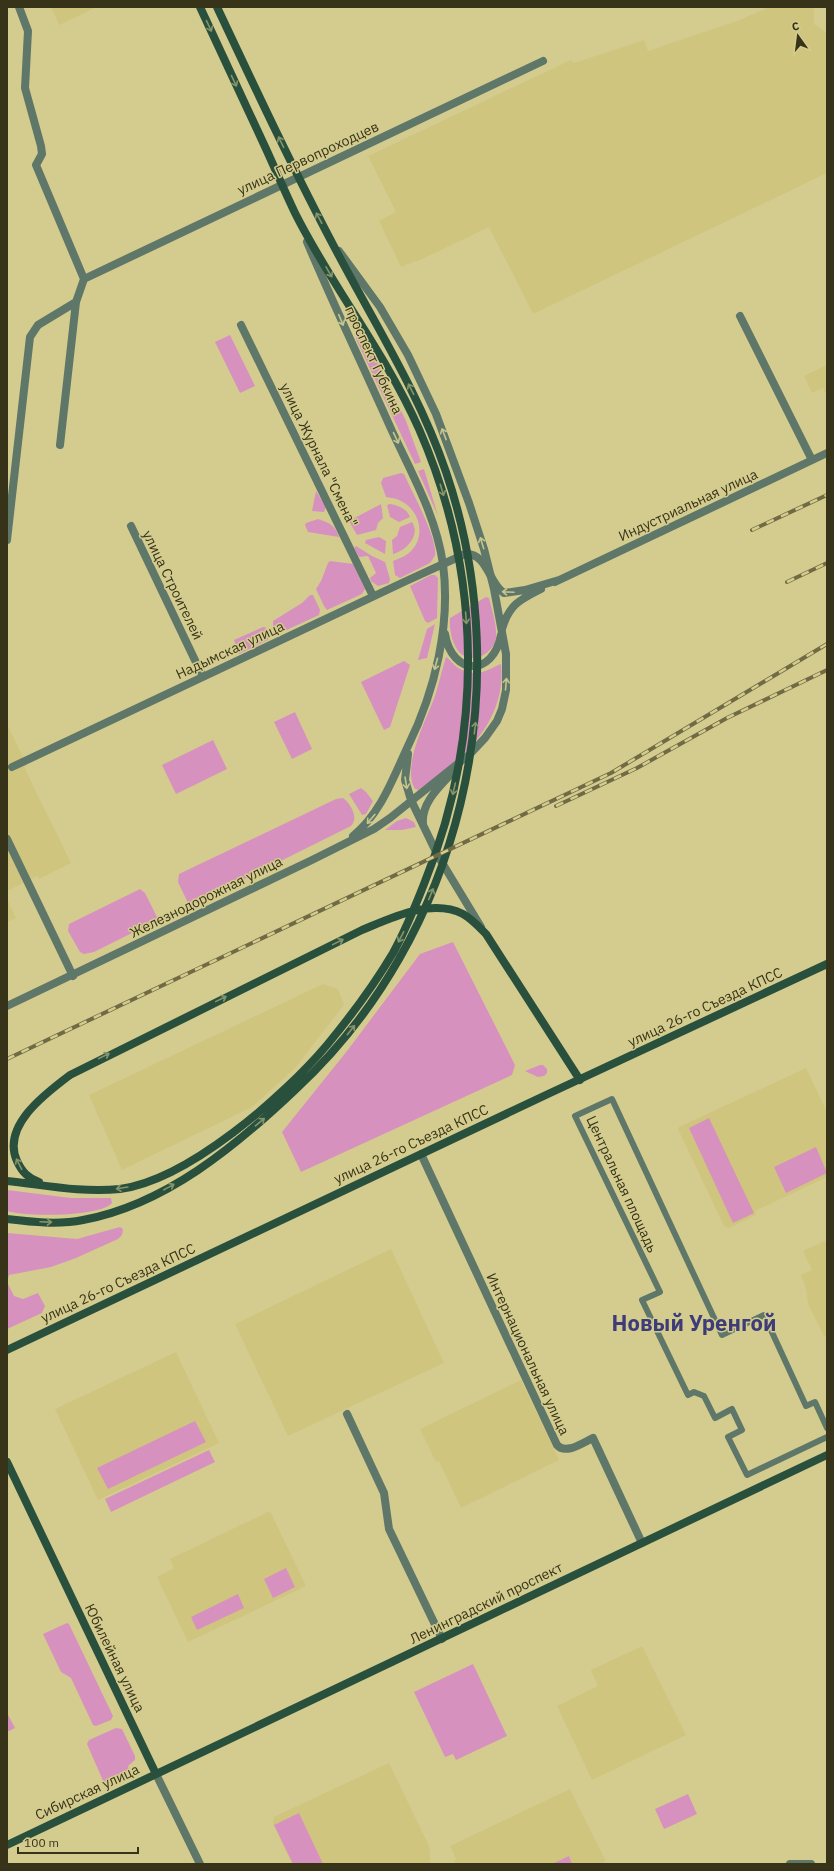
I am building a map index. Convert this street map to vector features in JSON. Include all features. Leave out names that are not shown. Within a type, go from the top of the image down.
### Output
[{"type":"main road","name":"проспект Губкина","points":[[200,7],[295,214]]},
{"type":"main road","name":"проспект Губкина","points":[[7,1219],[54,1223],[83,1220],[107,1215],[139,1202],[170,1186],[230,1146],[271,1112],[307,1079],[359,1020],[388,979],[416,928],[439,876],[449,845],[464,789],[475,727],[478,695],[477,634],[471,573],[460,520],[438,450],[398,362],[328,237],[217,7]]},
{"type":"main road","points":[[7,1181],[84,1190],[118,1189],[134,1186],[163,1176],[178,1168],[245,1123],[301,1073],[321,1052],[351,1015],[395,950],[408,924],[438,849],[461,757],[466,719],[468,662],[465,606],[456,546],[444,499],[429,453],[407,404],[385,362],[295,214]]},
{"type":"main road","points":[[49,1186],[32,1180],[20,1167],[16,1159],[14,1148],[16,1137],[25,1116],[32,1107],[52,1088],[78,1070],[362,930],[398,916],[423,910],[435,909],[455,911],[472,920],[486,934],[580,1080]]},
{"type":"main road","name":"улица 26-го Съезда КПСС","points":[[7,1350],[827,964]]},
{"type":"main road","name":"Ленинградский проспект","points":[[156,1774],[827,1455]]},
{"type":"main road","name":"Юбилейная улица","points":[[7,1462],[156,1774]]},
{"type":"main road","name":"Сибирская улица","points":[[7,1845],[156,1774]]},
{"type":"street","points":[[19,7],[28,31],[25,88],[42,154],[36,165],[84,279],[76,302],[60,445]]},
{"type":"street","name":"улица Первопроходцев","points":[[84,279],[543,61]]},
{"type":"street","name":"проспект Губкина","points":[[295,214],[352,344],[428,510],[438,540],[443,564],[445,589],[441,644],[433,678],[412,738]]},
{"type":"street","name":"проспект Губкина","points":[[328,237],[386,316],[436,414],[453,456],[484,549],[502,629],[506,654],[507,677],[502,710],[485,738],[470,754],[411,800]]},
{"type":"street","points":[[7,540],[30,336],[38,326],[76,302]]},
{"type":"street","points":[[740,316],[812,460]]},
{"type":"street","name":"улица Журнала \"Смена\"","points":[[241,325],[373,596]]},
{"type":"street","name":"Индустриальная улица","points":[[443,626],[450,652],[456,659],[463,664],[472,666],[485,663],[495,654],[507,614],[518,602],[559,580],[827,453]]},
{"type":"street","name":"улица Строителей","points":[[131,526],[203,677]]},
{"type":"street","name":"Надымская улица","points":[[12,767],[465,554],[473,555],[482,562],[491,578]]},
{"type":"street","name":"Индустриальная улица","points":[[491,578],[501,591],[510,594],[559,580]]},
{"type":"street","points":[[412,738],[405,770],[405,780],[411,800],[449,876],[486,934]]},
{"type":"street","points":[[340,846],[359,831],[374,815],[412,738]]},
{"type":"street","points":[[423,826],[422,818],[427,803],[440,786],[470,754]]},
{"type":"street","name":"Железнодорожная улица","points":[[7,1006],[73,976],[340,846],[382,824],[411,800]]},
{"type":"street","points":[[7,839],[73,976]]},
{"type":"street","name":"Центральная площадь","points":[[827,1428],[815,1402],[806,1406],[764,1316],[722,1335],[612,1099],[575,1116],[660,1292],[642,1300],[688,1395],[694,1392],[704,1396],[715,1418],[732,1409],[742,1430],[728,1436],[747,1475],[827,1437]]},
{"type":"street","name":"Интернациональная улица","points":[[421,1154],[557,1445],[566,1450],[593,1438],[642,1543]]},
{"type":"street","points":[[347,1414],[384,1493],[390,1529],[442,1639]]},
{"type":"street","name":"Юбилейная улица","points":[[156,1774],[200,1864]]},
{"type":"street","points":[[790,1864],[811,1864]]},
{"type":"shaded area","points":[[51,7],[97,7],[59,25]]},
{"type":"shaded area","points":[[770,7],[814,7],[814,24],[827,33],[827,173],[533,314],[489,227],[416,262],[415,261],[401,267],[379,221],[396,212],[368,156],[571,60],[574,63],[644,40],[648,51],[737,21]]},
{"type":"shaded area","points":[[360,332],[370,347],[406,421],[421,462],[415,464],[356,339],[357,334]]},
{"type":"shaded area","points":[[230,335],[255,386],[240,393],[215,342]]},
{"type":"shaded area","points":[[827,365],[827,396],[823,388],[812,393],[804,376]]},
{"type":"shaded area","points":[[424,469],[438,516],[418,471]]},
{"type":"shaded area","points":[[401,473],[404,474],[418,502],[432,538],[435,548],[435,555],[430,563],[400,578],[395,575],[393,561],[408,554],[416,544],[419,537],[418,523],[416,516],[407,505],[397,499],[386,497],[381,483],[383,478]]},
{"type":"shaded area","points":[[316,491],[326,507],[324,512],[312,511]]},
{"type":"shaded area","points":[[381,504],[383,518],[378,523],[376,530],[357,535],[349,521]]},
{"type":"shaded area","points":[[390,504],[402,508],[410,517],[399,522],[390,517],[387,505]]},
{"type":"shaded area","points":[[318,519],[331,525],[338,533],[339,537],[308,532],[305,525],[306,523]]},
{"type":"shaded area","points":[[412,522],[415,532],[411,542],[403,550],[393,554],[392,540],[397,536],[400,527]]},
{"type":"shaded area","points":[[379,537],[386,541],[385,554],[365,543],[366,540]]},
{"type":"shaded area","points":[[356,546],[385,562],[390,579],[389,583],[378,586],[371,581],[370,578],[376,573],[368,556],[359,557],[354,548]]},
{"type":"shaded area","points":[[330,561],[353,564],[365,589],[362,594],[327,610],[316,589]]},
{"type":"shaded area","points":[[431,575],[435,575],[438,578],[437,618],[428,623],[425,621],[410,586]]},
{"type":"shaded area","points":[[310,595],[313,595],[320,610],[319,615],[278,634],[273,625],[273,621],[302,603]]},
{"type":"shaded area","points":[[486,597],[489,598],[495,623],[496,638],[487,653],[482,656],[471,658],[465,656],[457,650],[451,632],[450,618]]},
{"type":"shaded area","points":[[435,624],[427,658],[418,660],[427,629]]},
{"type":"shaded area","points":[[265,627],[269,636],[268,640],[239,654],[234,640]]},
{"type":"shaded area","points":[[446,657],[458,668],[472,673],[486,671],[501,664],[501,685],[497,704],[489,722],[465,753],[434,779],[418,790],[415,789],[412,780],[411,768],[413,756],[421,729],[435,696]]},
{"type":"shaded area","points":[[404,661],[410,665],[390,727],[384,730],[361,682]]},
{"type":"shaded area","points":[[295,712],[312,749],[292,759],[274,722]]},
{"type":"shaded area","points":[[7,724],[27,766],[24,767],[71,863],[39,879],[38,876],[7,891]]},
{"type":"shaded area","points":[[213,740],[227,769],[176,794],[162,765]]},
{"type":"shaded area","points":[[361,788],[373,801],[366,814],[362,815],[349,794]]},
{"type":"shaded area","points":[[343,798],[353,811],[354,819],[351,826],[196,903],[190,905],[188,903],[178,882],[179,874],[336,799]]},
{"type":"shaded area","points":[[406,818],[414,822],[416,827],[402,830],[385,830],[397,821]]},
{"type":"shaded area","points":[[140,889],[145,893],[157,917],[156,921],[94,952],[84,954],[80,952],[68,931],[69,924]]},
{"type":"shaded area","points":[[7,899],[16,918],[7,922]]},
{"type":"shaded area","points":[[453,942],[515,1065],[512,1075],[301,1172],[282,1132],[347,1051],[420,954]]},
{"type":"shaded area","points":[[323,984],[338,989],[344,1005],[295,1068],[252,1107],[122,1170],[89,1095]]},
{"type":"shaded area","points":[[543,1065],[547,1069],[547,1073],[544,1076],[538,1077],[525,1071]]},
{"type":"shaded area","points":[[806,1068],[827,1112],[827,1177],[755,1211],[756,1215],[729,1228],[724,1226],[678,1129],[679,1127]]},
{"type":"shaded area","points":[[709,1118],[754,1213],[733,1223],[689,1128]]},
{"type":"shaded area","points":[[816,1147],[827,1173],[786,1193],[774,1167]]},
{"type":"shaded area","points":[[7,1190],[71,1198],[111,1198],[112,1203],[105,1208],[78,1213],[45,1215],[16,1213],[7,1211]]},
{"type":"shaded area","points":[[120,1227],[123,1229],[122,1235],[118,1239],[76,1258],[51,1267],[9,1275],[7,1282],[7,1233],[77,1239]]},
{"type":"shaded area","points":[[827,1240],[827,1337],[824,1336],[808,1304],[806,1288],[801,1275],[812,1270],[803,1251]]},
{"type":"shaded area","points":[[391,1249],[444,1363],[288,1436],[235,1324]]},
{"type":"shaded area","points":[[7,1282],[14,1296],[23,1299],[38,1293],[45,1306],[42,1313],[7,1329]]},
{"type":"shaded area","points":[[176,1352],[219,1443],[98,1500],[55,1409]]},
{"type":"shaded area","points":[[521,1380],[559,1460],[461,1508],[439,1461],[436,1462],[420,1429]]},
{"type":"shaded area","points":[[195,1421],[206,1442],[108,1489],[97,1468]]},
{"type":"shaded area","points":[[209,1450],[215,1462],[111,1512],[105,1499]]},
{"type":"shaded area","points":[[270,1511],[306,1586],[188,1642],[157,1577],[174,1568],[170,1559]]},
{"type":"shaded area","points":[[286,1568],[295,1587],[273,1598],[264,1579]]},
{"type":"shaded area","points":[[238,1594],[244,1608],[197,1630],[191,1617]]},
{"type":"shaded area","points":[[67,1623],[69,1624],[113,1716],[111,1720],[96,1726],[93,1725],[71,1678],[61,1672],[43,1634]]},
{"type":"shaded area","points":[[642,1646],[686,1735],[592,1780],[557,1706],[598,1686],[591,1670]]},
{"type":"shaded area","points":[[473,1664],[507,1736],[456,1760],[453,1754],[445,1757],[414,1692]]},
{"type":"shaded area","points":[[7,1713],[15,1728],[7,1732]]},
{"type":"shaded area","points":[[116,1728],[122,1729],[135,1756],[135,1760],[128,1766],[129,1770],[104,1783],[87,1744],[89,1740]]},
{"type":"shaded area","points":[[389,1763],[430,1848],[430,1864],[292,1864],[273,1823],[274,1817]]},
{"type":"shaded area","points":[[570,1789],[605,1859],[603,1864],[453,1864],[456,1859],[450,1846]]},
{"type":"shaded area","points":[[688,1794],[697,1814],[664,1829],[655,1809]]},
{"type":"shaded area","points":[[299,1813],[323,1864],[293,1864],[274,1825]]},
{"type":"shaded area","points":[[569,1856],[572,1864],[552,1864]]},
{"type":"railway","points":[[752,530],[827,495]]},
{"type":"railway","points":[[787,582],[827,563]]},
{"type":"railway","points":[[7,1059],[611,773],[827,644]]},
{"type":"railway","points":[[556,806],[637,768],[727,718],[827,670]]},
{"type":"district","name":"Новый Уренгой","points":[[694,1323]]}]
